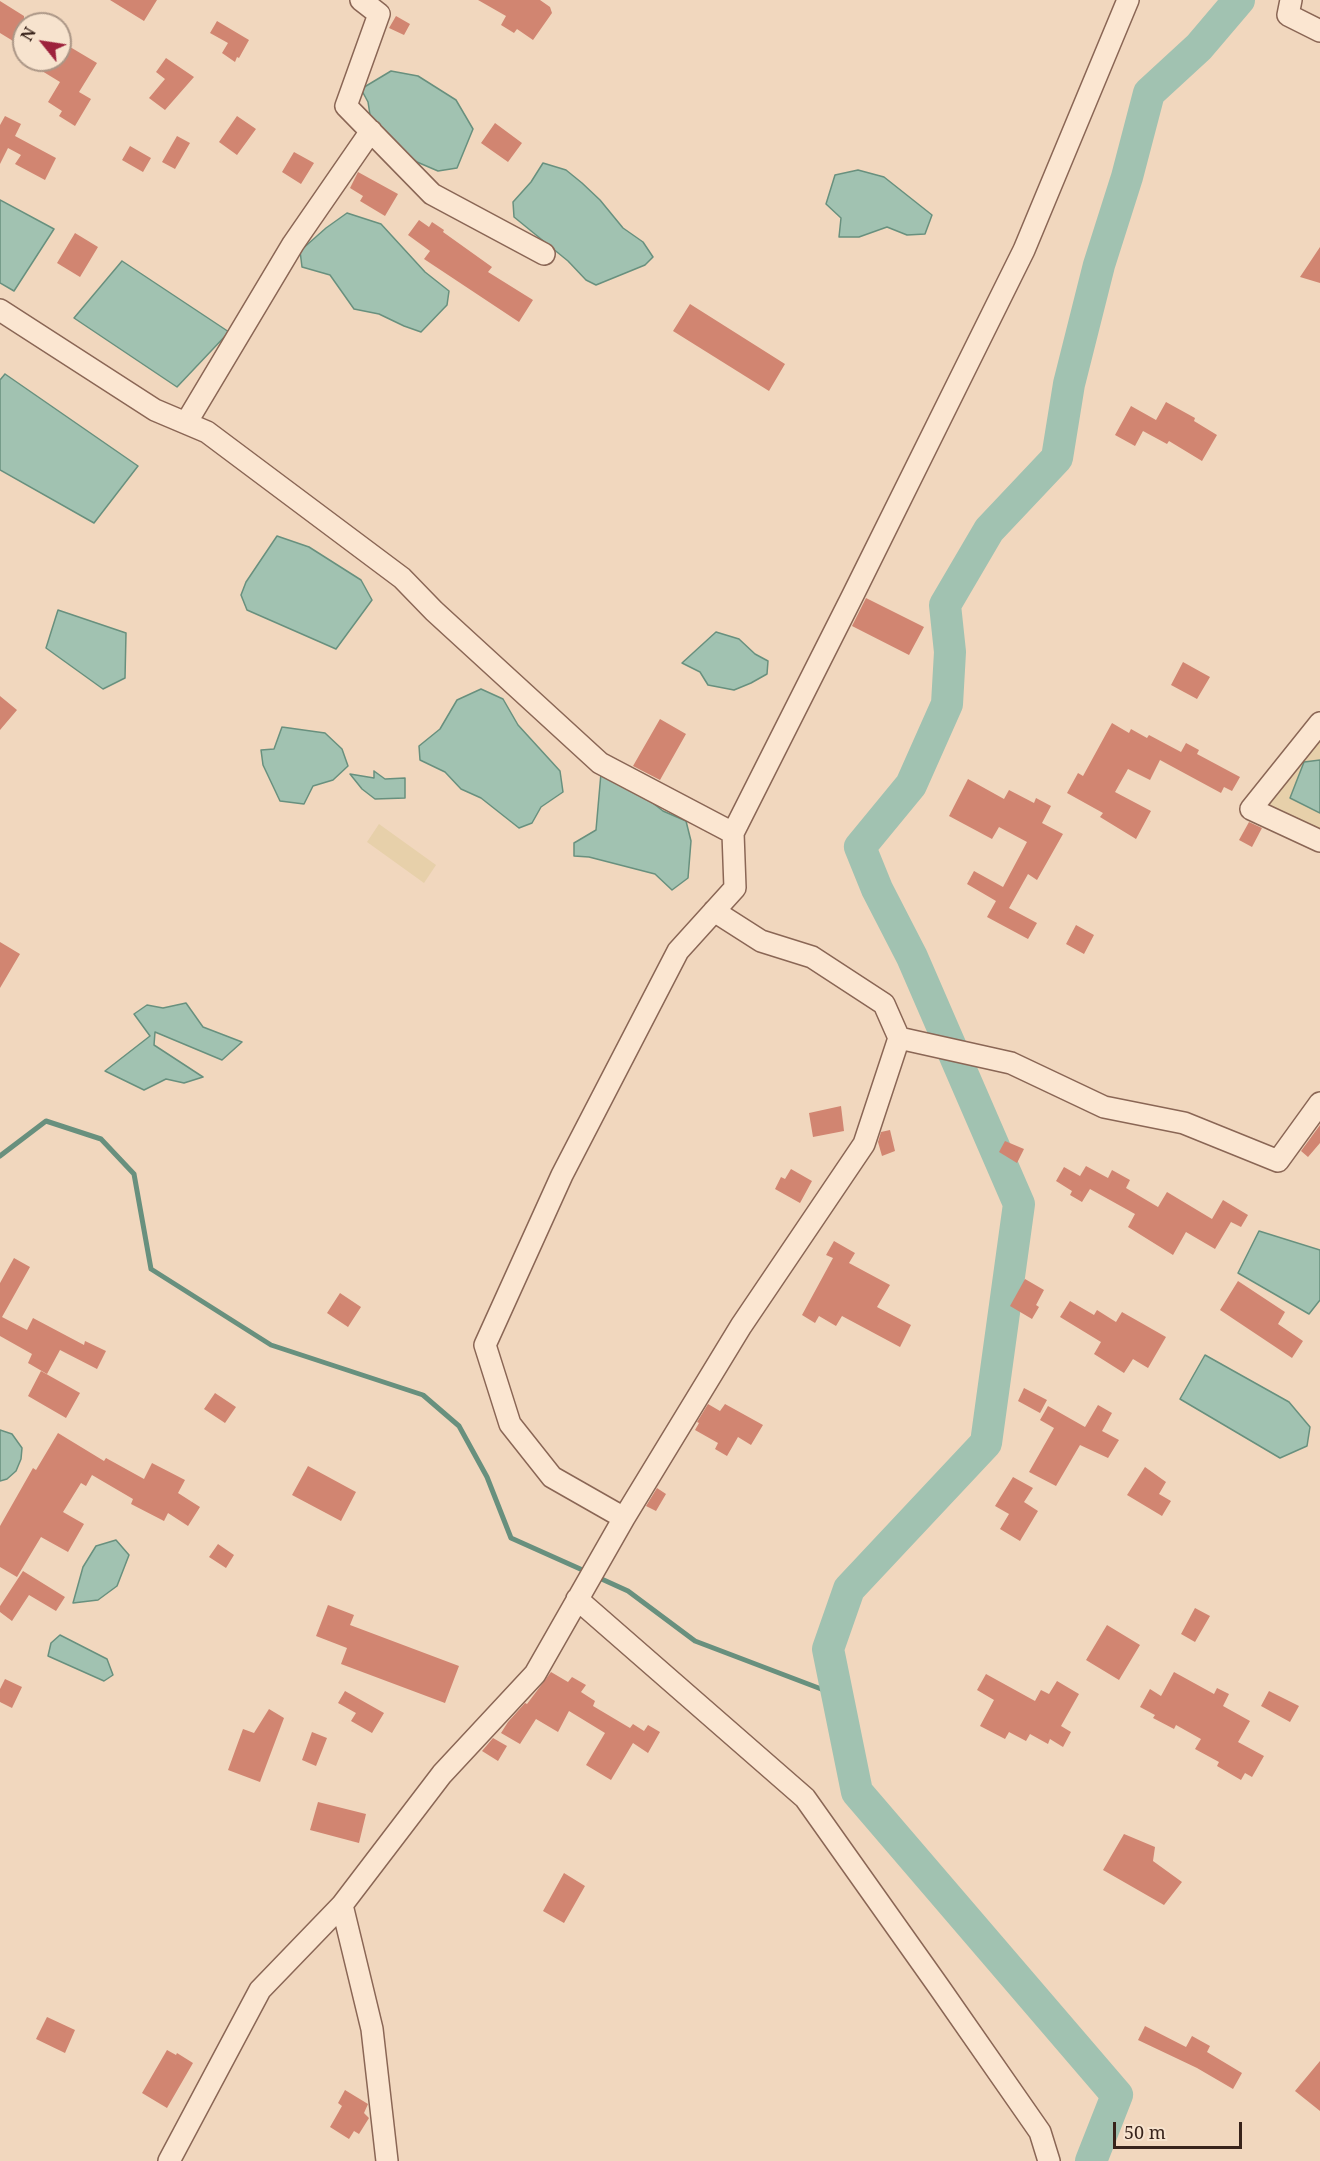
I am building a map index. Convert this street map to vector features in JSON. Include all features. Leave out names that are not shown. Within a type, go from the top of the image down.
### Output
[{"type":"street","points":[[362,0],[380,14],[346,106],[432,194],[544,254]]},
{"type":"street","points":[[624,1518],[552,1477],[510,1424],[485,1345],[562,1175],[678,951],[735,888],[733,833],[1024,250],[1128,0]]},
{"type":"street","points":[[1292,0],[1288,15],[1320,32]]},
{"type":"street","points":[[186,423],[293,244],[371,131]]},
{"type":"street","points":[[0,310],[154,410],[207,432],[402,578],[434,611],[600,763],[733,833]]},
{"type":"street","points":[[1320,723],[1251,808],[1320,841]]},
{"type":"street","points":[[169,2161],[260,1990],[342,1905],[442,1774],[535,1674],[624,1518],[741,1326],[864,1144],[899,1038],[884,1004],[813,957],[761,941],[714,911]]},
{"type":"street","points":[[899,1038],[1011,1064],[1104,1107],[1184,1123],[1278,1161],[1320,1103]]},
{"type":"street","points":[[577,1599],[805,1798],[1040,2132],[1049,2161]]},
{"type":"street","points":[[342,1905],[372,2029],[387,2161]]},
{"type":"shaded area","points":[[391,71],[418,76],[456,100],[473,129],[457,168],[438,171],[417,162],[388,139],[371,121],[368,102],[361,89]]},
{"type":"shaded area","points":[[543,163],[566,170],[582,183],[600,200],[623,228],[643,242],[653,257],[645,265],[596,285],[586,280],[568,261],[514,217],[513,202],[531,182]]},
{"type":"shaded area","points":[[858,170],[884,177],[932,215],[925,234],[907,235],[887,227],[859,237],[839,237],[841,218],[826,204],[835,175]]},
{"type":"shaded area","points":[[0,200],[54,229],[14,291],[0,283]]},
{"type":"shaded area","points":[[347,213],[381,224],[425,272],[449,291],[447,305],[421,332],[379,314],[354,309],[330,275],[302,267],[300,251]]},
{"type":"shaded area","points":[[122,261],[229,332],[177,387],[74,318]]},
{"type":"shaded area","points":[[5,374],[138,466],[94,523],[0,470],[0,380]]},
{"type":"shaded area","points":[[277,536],[309,547],[361,580],[372,600],[336,649],[247,610],[241,595],[246,582]]},
{"type":"shaded area","points":[[58,610],[126,633],[125,678],[103,689],[46,648]]},
{"type":"shaded area","points":[[716,632],[739,639],[755,654],[768,661],[767,674],[734,690],[708,685],[700,672],[682,663]]},
{"type":"shaded area","points":[[481,689],[503,699],[518,725],[560,771],[563,792],[541,807],[532,823],[519,828],[481,798],[461,789],[445,772],[420,760],[419,746],[440,729],[457,700]]},
{"type":"shaded area","points":[[1320,723],[1320,841],[1251,809]]},
{"type":"shaded area","points":[[282,727],[325,733],[342,749],[348,766],[333,780],[313,786],[304,804],[280,801],[263,765],[261,750],[274,749]]},
{"type":"shaded area","points":[[1320,760],[1320,813],[1290,798],[1304,762]]},
{"type":"shaded area","points":[[374,771],[385,779],[405,778],[405,798],[375,799],[362,789],[350,774],[374,778]]},
{"type":"shaded area","points":[[601,773],[628,784],[663,811],[686,821],[691,841],[688,878],[672,890],[655,874],[589,857],[574,856],[574,843],[596,830]]},
{"type":"shaded area","points":[[379,824],[436,865],[424,883],[367,842]]},
{"type":"shaded area","points":[[186,1003],[203,1027],[242,1042],[222,1060],[155,1032],[154,1045],[203,1077],[184,1083],[166,1079],[144,1090],[105,1071],[150,1036],[134,1014],[147,1005],[163,1008]]},
{"type":"shaded area","points":[[1259,1231],[1320,1250],[1320,1300],[1309,1314],[1238,1273]]},
{"type":"shaded area","points":[[1205,1355],[1289,1402],[1310,1427],[1307,1446],[1280,1458],[1180,1399]]},
{"type":"shaded area","points":[[0,1430],[12,1434],[22,1448],[21,1459],[16,1471],[7,1479],[0,1481]]},
{"type":"shaded area","points":[[116,1540],[129,1555],[117,1586],[98,1600],[73,1603],[83,1567],[96,1546]]},
{"type":"shaded area","points":[[60,1635],[107,1659],[113,1675],[104,1681],[48,1656],[51,1643]]},
{"type":"building","points":[[110,0],[157,0],[144,21]]},
{"type":"building","points":[[478,0],[540,0],[550,7],[552,13],[533,40],[517,29],[514,33],[501,25],[506,16]]},
{"type":"building","points":[[0,1],[18,12],[12,12],[12,40],[0,33]]},
{"type":"building","points":[[396,16],[410,24],[404,35],[389,28]]},
{"type":"building","points":[[217,21],[249,40],[235,62],[222,53],[228,43],[210,33]]},
{"type":"building","points":[[72,48],[97,63],[79,92],[91,99],[75,126],[59,116],[62,111],[48,102],[60,82],[44,72],[72,72]]},
{"type":"building","points":[[166,58],[194,77],[165,110],[149,98],[165,79],[156,72]]},
{"type":"building","points":[[5,116],[21,124],[15,136],[56,158],[45,180],[15,164],[21,155],[8,148],[0,164],[0,125]]},
{"type":"building","points":[[237,116],[256,129],[237,155],[219,142]]},
{"type":"building","points":[[495,123],[522,143],[508,162],[481,143]]},
{"type":"building","points":[[177,136],[190,143],[175,169],[162,162]]},
{"type":"building","points":[[130,146],[151,158],[143,172],[122,160]]},
{"type":"building","points":[[294,152],[314,163],[301,184],[282,172]]},
{"type":"building","points":[[358,172],[398,194],[385,216],[360,201],[363,196],[350,188]]},
{"type":"building","points":[[419,220],[429,227],[432,222],[444,230],[443,232],[492,267],[488,272],[533,300],[519,322],[424,259],[430,251],[408,235]]},
{"type":"building","points":[[75,233],[98,247],[80,277],[57,263]]},
{"type":"building","points":[[1320,247],[1320,283],[1300,277]]},
{"type":"building","points":[[690,304],[785,364],[769,391],[673,331]]},
{"type":"building","points":[[1166,402],[1195,418],[1194,421],[1217,435],[1202,461],[1169,441],[1167,444],[1143,431],[1135,446],[1115,435],[1131,406],[1156,420]]},
{"type":"building","points":[[866,598],[924,627],[909,655],[852,626]]},
{"type":"building","points":[[1183,662],[1210,677],[1197,699],[1171,685]]},
{"type":"building","points":[[0,696],[17,710],[0,730]]},
{"type":"building","points":[[660,719],[686,734],[660,780],[633,766]]},
{"type":"building","points":[[1112,723],[1129,733],[1131,729],[1147,738],[1149,735],[1181,752],[1186,743],[1199,750],[1197,754],[1240,777],[1232,791],[1224,787],[1221,793],[1160,760],[1150,780],[1128,769],[1115,792],[1151,811],[1136,839],[1100,817],[1103,813],[1067,793],[1078,773],[1083,776]]},
{"type":"building","points":[[968,779],[1004,799],[1009,790],[1034,803],[1036,798],[1051,806],[1042,823],[1063,834],[1037,880],[1028,874],[1009,908],[1037,923],[1028,939],[987,917],[996,901],[967,884],[974,871],[1003,887],[1027,842],[999,827],[992,839],[949,816]]},
{"type":"building","points":[[1249,822],[1262,828],[1252,847],[1239,840]]},
{"type":"building","points":[[1076,925],[1094,935],[1084,954],[1066,944]]},
{"type":"building","points":[[0,942],[20,954],[0,988]]},
{"type":"building","points":[[841,1106],[844,1131],[813,1137],[809,1113]]},
{"type":"building","points":[[1320,1125],[1320,1143],[1308,1157],[1301,1151]]},
{"type":"building","points":[[890,1130],[895,1151],[882,1156],[878,1142],[881,1132]]},
{"type":"building","points":[[1005,1141],[1024,1149],[1017,1163],[999,1152]]},
{"type":"building","points":[[1086,1166],[1108,1178],[1112,1170],[1130,1180],[1126,1188],[1158,1207],[1167,1192],[1212,1219],[1223,1200],[1248,1215],[1241,1227],[1231,1222],[1215,1249],[1186,1232],[1173,1255],[1128,1227],[1135,1214],[1090,1189],[1082,1202],[1070,1195],[1072,1191],[1056,1181],[1064,1167],[1080,1176]]},
{"type":"building","points":[[791,1169],[812,1181],[800,1203],[775,1189],[781,1177],[785,1179]]},
{"type":"building","points":[[834,1241],[855,1253],[849,1263],[890,1285],[877,1307],[911,1325],[900,1347],[842,1316],[836,1326],[819,1316],[815,1323],[802,1315],[833,1258],[826,1255]]},
{"type":"building","points":[[14,1258],[30,1267],[2,1317],[27,1330],[33,1318],[84,1345],[85,1341],[106,1351],[97,1369],[60,1350],[47,1374],[28,1363],[32,1354],[0,1336],[0,1283]]},
{"type":"building","points":[[1025,1279],[1044,1290],[1036,1305],[1039,1307],[1032,1319],[1010,1306]]},
{"type":"building","points":[[1238,1281],[1285,1312],[1278,1324],[1303,1341],[1292,1358],[1220,1310]]},
{"type":"building","points":[[340,1293],[361,1307],[348,1327],[327,1313]]},
{"type":"building","points":[[1070,1301],[1094,1315],[1097,1310],[1116,1322],[1122,1312],[1166,1337],[1148,1368],[1133,1359],[1124,1373],[1094,1354],[1101,1342],[1060,1317]]},
{"type":"building","points":[[41,1371],[80,1393],[66,1418],[28,1396]]},
{"type":"building","points":[[1024,1388],[1047,1400],[1040,1413],[1018,1401]]},
{"type":"building","points":[[215,1393],[236,1407],[225,1423],[204,1409]]},
{"type":"building","points":[[708,1404],[720,1411],[725,1404],[763,1425],[751,1445],[738,1437],[727,1456],[715,1449],[718,1443],[695,1430]]},
{"type":"building","points":[[1098,1405],[1112,1413],[1102,1431],[1119,1440],[1108,1458],[1080,1445],[1056,1486],[1029,1472],[1054,1428],[1040,1420],[1048,1406],[1085,1427]]},
{"type":"building","points":[[58,1433],[104,1461],[106,1458],[144,1479],[152,1463],[185,1480],[178,1493],[200,1507],[188,1526],[168,1513],[164,1521],[131,1504],[133,1499],[92,1475],[86,1486],[81,1483],[63,1512],[84,1524],[68,1552],[41,1537],[17,1577],[0,1567],[0,1526],[33,1468],[36,1470]]},
{"type":"building","points":[[308,1466],[356,1492],[341,1521],[292,1495]]},
{"type":"building","points":[[1145,1467],[1166,1482],[1159,1494],[1171,1501],[1162,1516],[1127,1495]]},
{"type":"building","points":[[1013,1477],[1033,1488],[1024,1502],[1038,1511],[1020,1541],[1000,1529],[1009,1514],[995,1506]]},
{"type":"building","points":[[657,1488],[666,1494],[656,1511],[646,1506]]},
{"type":"building","points":[[218,1544],[234,1555],[226,1568],[209,1557]]},
{"type":"building","points":[[23,1571],[65,1597],[56,1611],[29,1595],[12,1621],[0,1612],[0,1606]]},
{"type":"building","points":[[328,1605],[354,1615],[350,1625],[459,1666],[445,1703],[341,1664],[347,1648],[316,1636]]},
{"type":"building","points":[[1195,1608],[1210,1616],[1195,1642],[1181,1634]]},
{"type":"building","points":[[1107,1625],[1140,1645],[1119,1680],[1086,1660]]},
{"type":"building","points":[[551,1672],[568,1682],[572,1677],[586,1685],[581,1692],[595,1701],[593,1706],[630,1728],[633,1724],[644,1731],[648,1725],[660,1732],[648,1753],[633,1743],[611,1780],[586,1765],[605,1733],[569,1711],[558,1732],[536,1719],[520,1744],[501,1733]]},
{"type":"building","points":[[1174,1672],[1214,1694],[1217,1688],[1229,1694],[1223,1706],[1250,1721],[1238,1742],[1264,1756],[1252,1777],[1245,1773],[1241,1780],[1217,1766],[1219,1762],[1195,1749],[1201,1739],[1176,1725],[1174,1729],[1153,1718],[1155,1715],[1140,1707],[1150,1689],[1161,1696]]},
{"type":"building","points":[[986,1674],[1035,1701],[1041,1690],[1049,1694],[1057,1681],[1079,1694],[1061,1726],[1071,1732],[1063,1747],[1050,1739],[1048,1744],[1030,1734],[1026,1741],[1009,1732],[1005,1739],[980,1726],[994,1700],[977,1690]]},
{"type":"building","points":[[5,1679],[22,1687],[12,1708],[0,1702],[0,1689]]},
{"type":"building","points":[[345,1691],[384,1713],[372,1733],[351,1721],[356,1713],[338,1703]]},
{"type":"building","points":[[1269,1691],[1299,1706],[1290,1722],[1261,1706]]},
{"type":"building","points":[[269,1709],[284,1718],[260,1782],[228,1770],[243,1729],[254,1733]]},
{"type":"building","points":[[312,1732],[327,1738],[316,1766],[302,1760]]},
{"type":"building","points":[[493,1738],[507,1746],[498,1761],[482,1751]]},
{"type":"building","points":[[318,1802],[366,1814],[359,1843],[310,1830]]},
{"type":"building","points":[[1124,1834],[1155,1847],[1153,1861],[1182,1882],[1164,1905],[1103,1870]]},
{"type":"building","points":[[564,1873],[585,1886],[564,1923],[543,1911]]},
{"type":"building","points":[[47,2017],[75,2030],[65,2053],[36,2039]]},
{"type":"building","points":[[1145,2026],[1186,2047],[1192,2036],[1210,2046],[1207,2052],[1242,2073],[1233,2089],[1197,2068],[1138,2040]]},
{"type":"building","points":[[167,2050],[193,2063],[167,2108],[142,2093]]},
{"type":"building","points":[[1320,2061],[1320,2111],[1295,2091]]},
{"type":"building","points":[[345,2090],[368,2104],[364,2113],[369,2118],[359,2134],[354,2131],[349,2139],[330,2127],[342,2106],[338,2103]]},
{"type":"waterway","points":[[1091,2161],[1117,2095],[857,1792],[828,1649],[849,1589],[986,1443],[1019,1204],[912,957],[877,889],[860,847],[911,785],[947,704],[950,652],[945,605],[989,530],[1057,458],[1069,384],[1099,265],[1127,177],[1149,93],[1199,47],[1239,0]]},
{"type":"waterway","points":[[0,1156],[46,1121],[101,1139],[134,1174],[151,1269],[271,1345],[423,1395],[459,1426],[487,1477],[511,1538],[587,1572]]},
{"type":"waterway","points":[[595,1576],[628,1591],[695,1641],[837,1695]]}]
